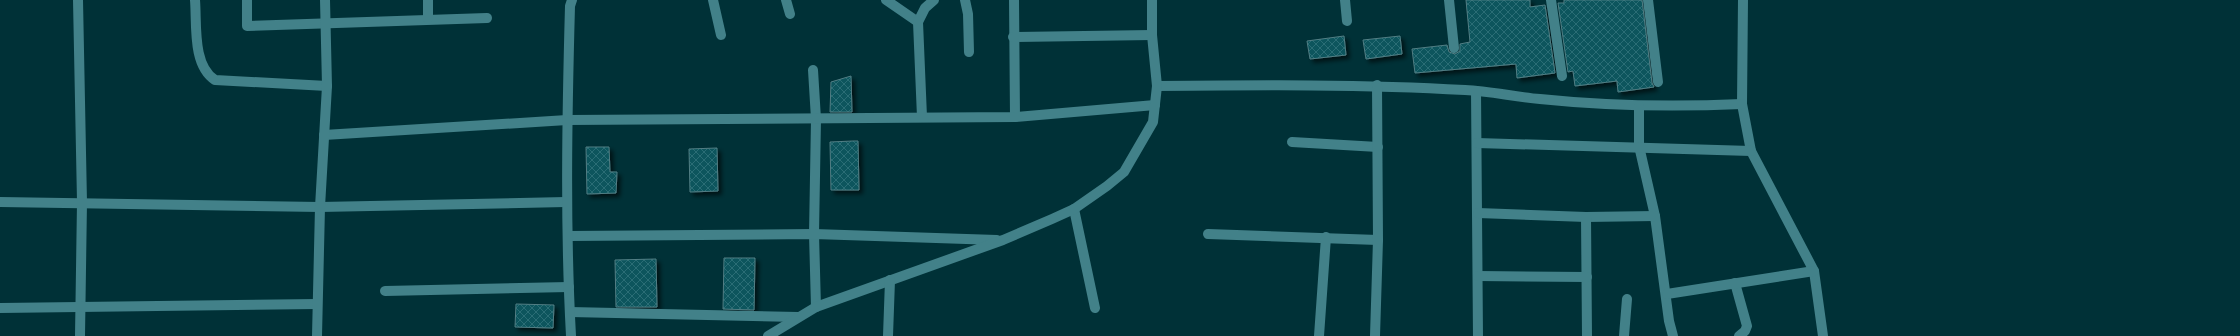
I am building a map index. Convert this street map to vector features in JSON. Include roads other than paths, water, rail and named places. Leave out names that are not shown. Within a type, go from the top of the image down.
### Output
[{"type":"street","points":[[78,0],[82,202],[79,308],[80,336]]},
{"type":"street","points":[[195,0],[200,57],[208,76],[215,80],[327,86]]},
{"type":"street","points":[[247,0],[247,26],[487,18]]},
{"type":"street","points":[[317,336],[320,207],[327,86],[325,0]]},
{"type":"street","points":[[428,0],[428,19]]},
{"type":"street","points":[[572,0],[570,6],[566,202],[569,236],[569,287],[572,336]]},
{"type":"street","points":[[714,0],[721,35]]},
{"type":"street","points":[[786,0],[790,14]]},
{"type":"street","points":[[886,0],[918,22]]},
{"type":"street","points":[[922,117],[918,22],[925,8],[934,0]]},
{"type":"street","points":[[965,0],[968,14],[969,52]]},
{"type":"street","points":[[1014,0],[1013,37],[1015,117]]},
{"type":"street","points":[[768,336],[816,307],[1004,240],[1074,209],[1124,172],[1154,122],[1157,86],[1152,35],[1152,0]]},
{"type":"street","points":[[1345,0],[1347,21]]},
{"type":"street","points":[[1449,0],[1454,48]]},
{"type":"street","points":[[1551,0],[1562,76]]},
{"type":"street","points":[[1648,0],[1658,82]]},
{"type":"street","points":[[1743,0],[1742,104],[1751,151],[1814,271],[1824,336]]},
{"type":"street","points":[[1013,37],[1152,35]]},
{"type":"street","points":[[813,70],[816,119],[814,234],[816,307]]},
{"type":"street","points":[[1157,86],[1377,85],[1476,91],[1540,99],[1639,106],[1678,107],[1742,104]]},
{"type":"street","points":[[1375,336],[1378,240],[1377,85]]},
{"type":"street","points":[[1476,91],[1478,336]]},
{"type":"street","points":[[324,135],[567,120],[1015,117],[1155,105]]},
{"type":"street","points":[[1639,106],[1639,146],[1655,216],[1667,294],[1669,321],[1673,336]]},
{"type":"street","points":[[1292,142],[1378,147]]},
{"type":"street","points":[[1477,143],[1639,146],[1751,151]]},
{"type":"street","points":[[0,202],[82,202],[320,207],[566,202]]},
{"type":"street","points":[[1074,209],[1095,308]]},
{"type":"street","points":[[1478,213],[1586,217],[1655,216]]},
{"type":"street","points":[[1586,217],[1587,336]]},
{"type":"street","points":[[569,236],[814,234],[1004,240]]},
{"type":"street","points":[[1208,234],[1378,240]]},
{"type":"street","points":[[1319,336],[1326,238]]},
{"type":"street","points":[[1667,294],[1814,271]]},
{"type":"street","points":[[1478,276],[1587,276]]},
{"type":"street","points":[[888,336],[890,280]]},
{"type":"street","points":[[1735,284],[1747,326],[1745,331],[1739,336]]},
{"type":"street","points":[[385,291],[569,287]]},
{"type":"street","points":[[1624,336],[1626,299]]},
{"type":"street","points":[[0,308],[317,304]]},
{"type":"street","points":[[570,312],[798,317]]}]
